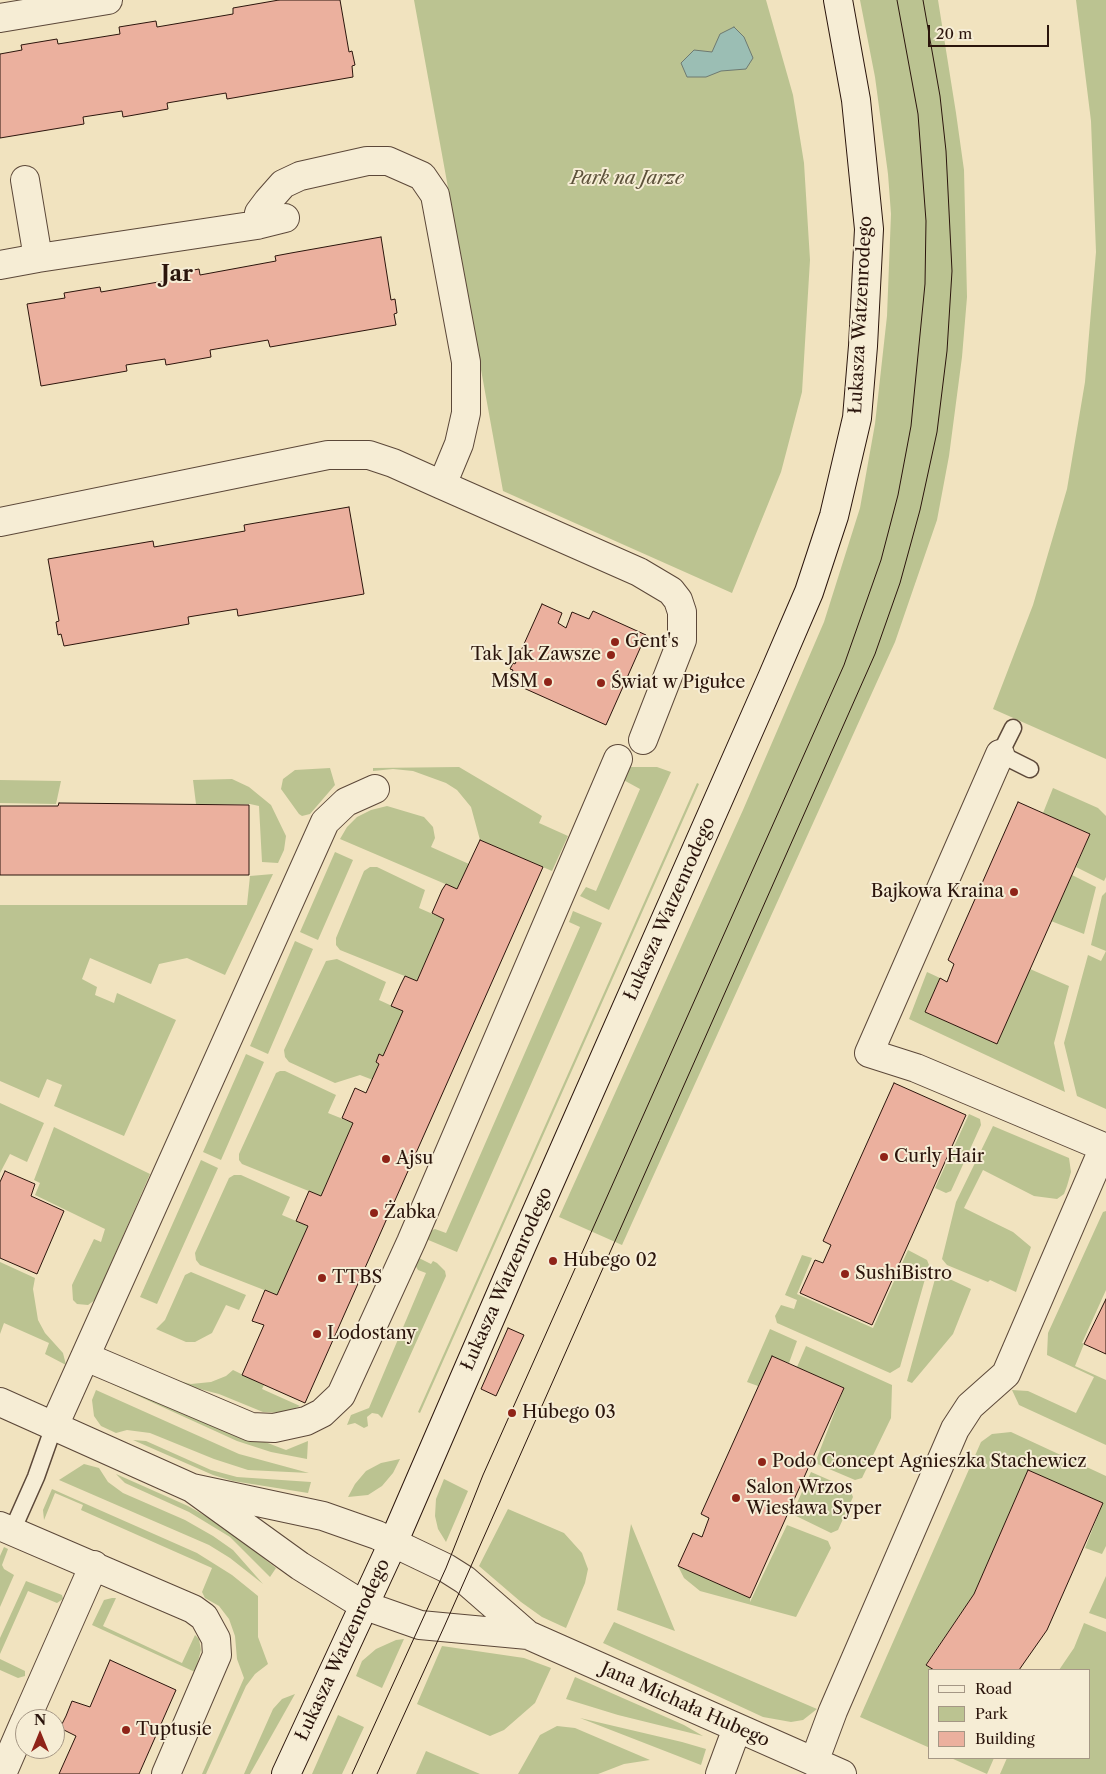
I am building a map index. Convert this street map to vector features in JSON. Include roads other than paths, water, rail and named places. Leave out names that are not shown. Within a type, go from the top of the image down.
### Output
[{"type":"street","points":[[0,18],[108,0]]},
{"type":"street","name":"Łukasza Watzenrodego","points":[[286,1774],[392,1543],[772,678],[808,592],[834,516],[857,418],[863,346],[868,229],[856,100],[838,0]]},
{"type":"street","points":[[257,225],[259,213],[268,201],[283,184],[300,176],[367,162],[388,162],[422,176],[435,195],[466,362],[466,413],[459,444],[442,485]]},
{"type":"street","points":[[25,180],[38,258]]},
{"type":"street","points":[[0,266],[38,258],[257,225],[285,218]]},
{"type":"street","points":[[0,522],[328,456],[369,456],[393,463],[639,572],[671,591],[678,600],[682,612],[682,640],[643,740]]},
{"type":"street","points":[[814,1762],[833,1711],[955,1429],[970,1406],[1006,1374],[1105,1148],[916,1068],[869,1053],[1000,754]]},
{"type":"street","points":[[86,1357],[251,1427],[274,1428],[306,1421],[322,1413],[341,1395],[411,1242],[618,759]]},
{"type":"street","points":[[54,1426],[325,822],[346,802],[375,789]]},
{"type":"street","name":"Jana Michała Hubego","points":[[0,1402],[192,1488],[300,1566],[363,1605],[420,1625],[528,1635]]},
{"type":"street","name":"Jana Michała Hubego","points":[[192,1488],[323,1516],[360,1527],[446,1568],[465,1580],[528,1635],[842,1774]]},
{"type":"street","points":[[6,1529],[94,1565],[193,1609],[204,1617],[216,1639],[217,1654],[213,1668],[166,1774]]},
{"type":"street","points":[[31,1709],[94,1565]]},
{"type":"street","points":[[720,1774],[737,1728]]},
{"type":"street","points":[[2,1774],[15,1745]]},
{"type":"lane","points":[[1013,728],[1000,754],[1030,769]]},
{"type":"lane","points":[[6,1529],[36,1477],[54,1426]]},
{"type":"water","points":[[734,27],[744,37],[753,58],[746,69],[721,71],[706,77],[687,77],[681,63],[694,50],[712,52],[720,34]]},
{"type":"tram line","points":[[352,1774],[446,1568],[483,1475],[844,665],[881,560],[898,495],[911,426],[925,284],[926,221],[918,114],[897,0]]},
{"type":"tram line","points":[[377,1774],[875,654],[900,583],[920,510],[937,432],[947,351],[952,271],[946,151],[940,96],[923,0]]},
{"type":"place","name":"Gent's","points":[[615,642]]},
{"type":"place","name":"Tak Jak Zawsze","points":[[611,655]]},
{"type":"place","name":"MSM","points":[[548,682]]},
{"type":"place","name":"Świat w Pigułce","points":[[601,683]]},
{"type":"place","name":"Bajkowa Kraina","points":[[1014,892]]},
{"type":"place","name":"Curly Hair","points":[[884,1157]]},
{"type":"place","name":"Ajsu","points":[[386,1159]]},
{"type":"place","name":"Żabka","points":[[374,1213]]},
{"type":"place","name":"Hubego 02","points":[[553,1261]]},
{"type":"place","name":"SushiBistro","points":[[845,1274]]},
{"type":"place","name":"TTBS","points":[[322,1278]]},
{"type":"place","name":"Lodostany","points":[[317,1334]]},
{"type":"place","name":"Hubego 03","points":[[512,1413]]},
{"type":"place","name":"Podo Concept Agnieszka Stachewicz","points":[[762,1462]]},
{"type":"place","name":"Salon Wrzos Wiesława Syper","points":[[736,1498]]},
{"type":"place","name":"Tuptusie","points":[[126,1730]]},
{"type":"district","name":"Jar","points":[[177,275]]},
{"type":"park label","name":"Park na Jarze","points":[[627,179]]}]
